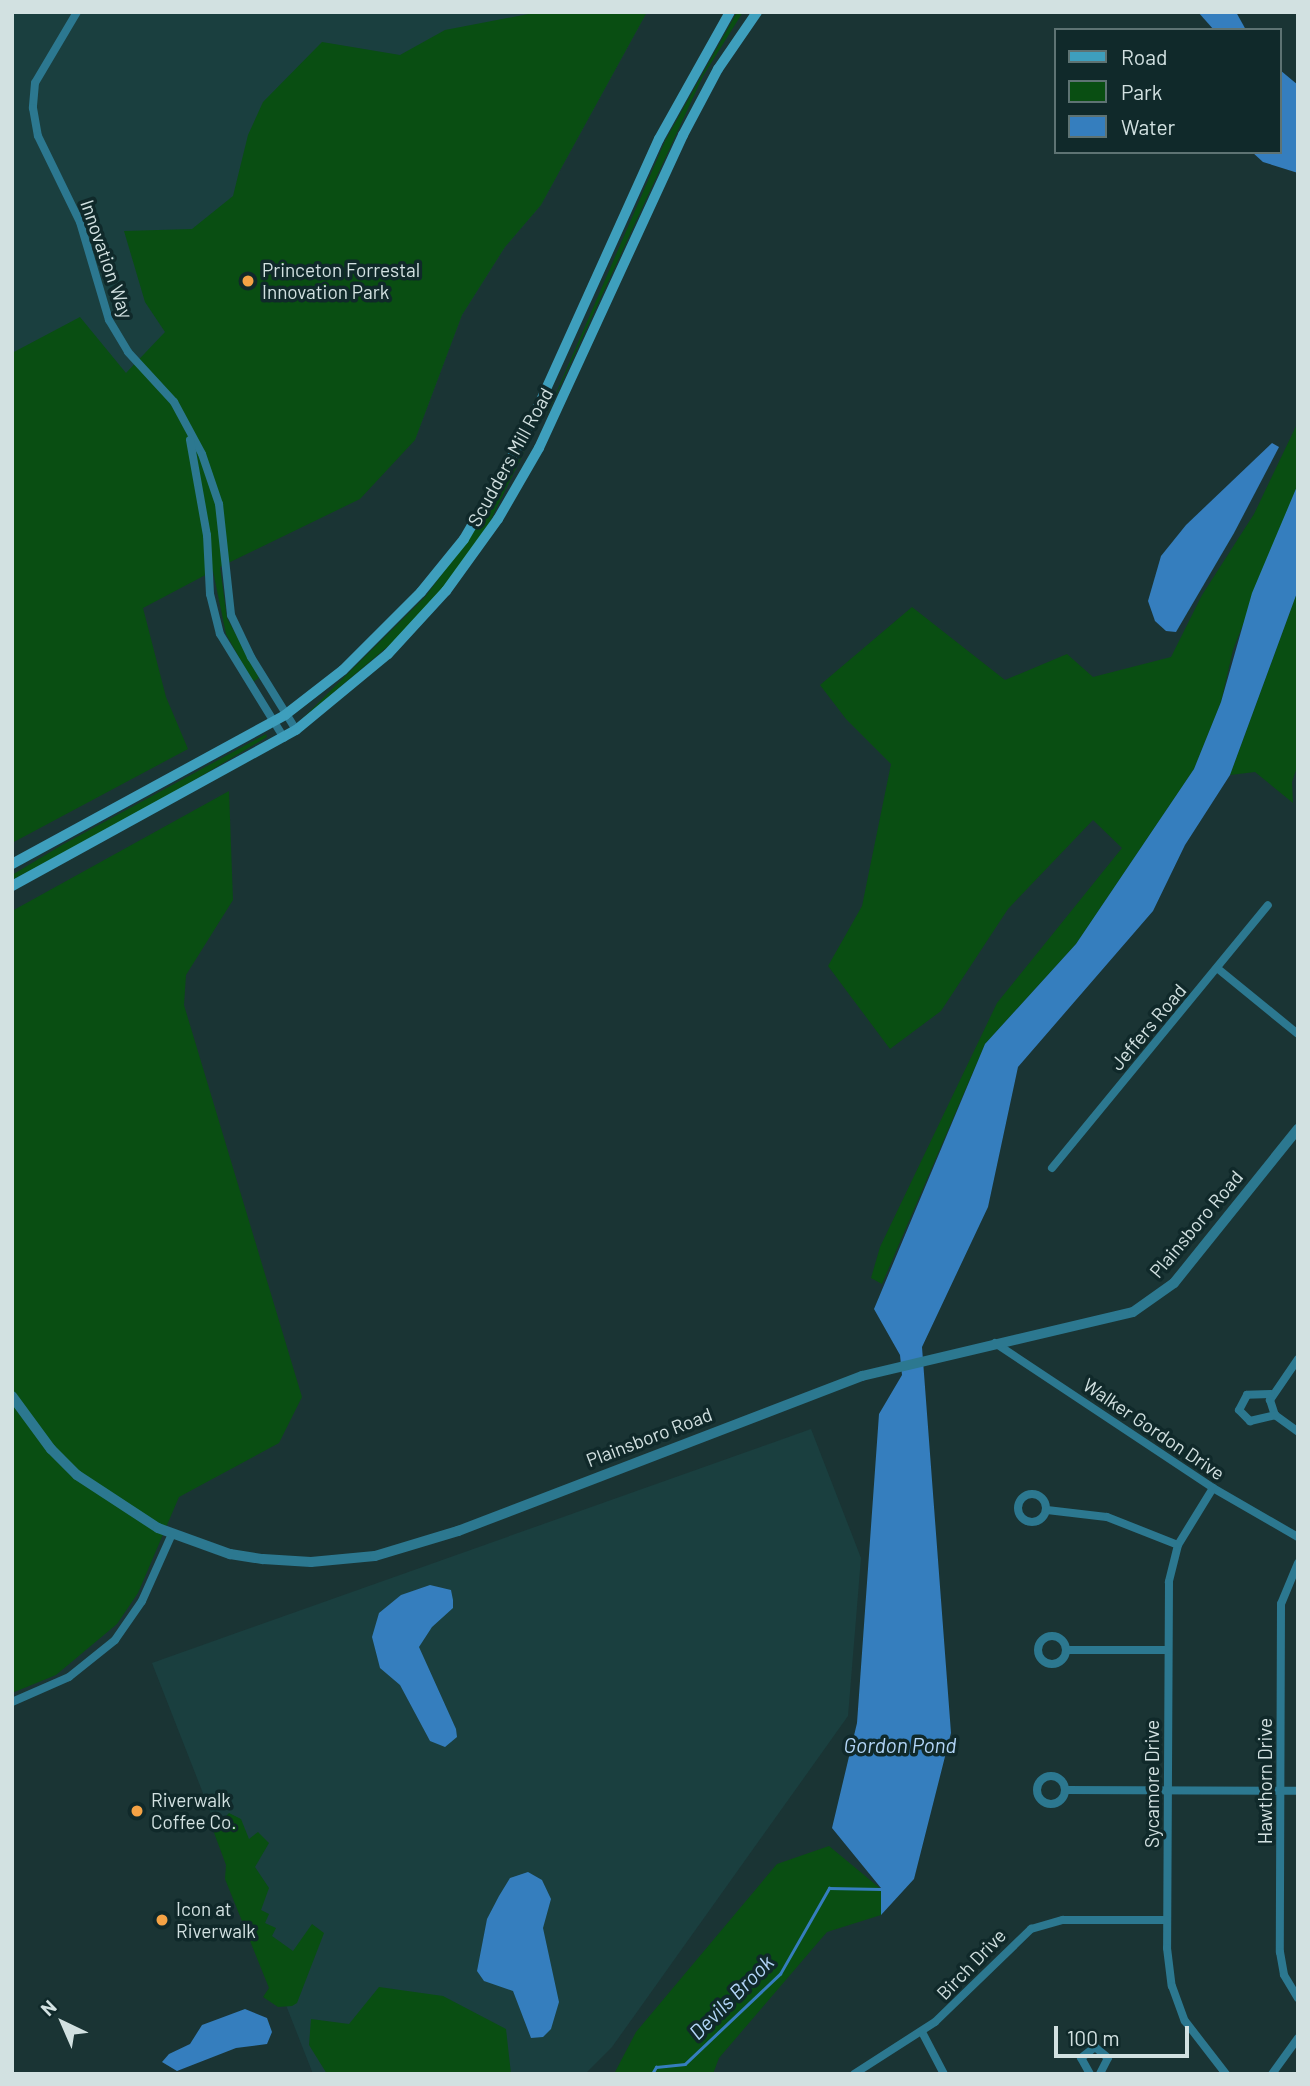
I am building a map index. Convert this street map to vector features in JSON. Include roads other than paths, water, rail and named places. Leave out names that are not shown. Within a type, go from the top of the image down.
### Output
[{"type":"main road","name":"Scudders Mill Road","points":[[12,864],[285,715],[372,643],[464,539],[528,429],[659,139],[730,12]]},
{"type":"main road","name":"Scudders Mill Road","points":[[12,886],[284,738],[347,691],[418,624],[498,519],[547,432],[683,135],[718,69],[757,12]]},
{"type":"street","name":"Innovation Way","points":[[77,12],[35,82],[38,136],[80,222],[109,320],[188,426],[221,515],[232,615],[285,715],[296,730]]},
{"type":"street","name":"Innovation Way","points":[[188,426],[204,518],[210,594],[220,634],[284,738]]},
{"type":"street","points":[[204,518],[221,515]]},
{"type":"street","name":"Jeffers Road","points":[[1052,1168],[1268,905]]},
{"type":"street","points":[[1217,968],[1298,1034]]},
{"type":"street","name":"Plainsboro Road","points":[[12,1396],[51,1449],[77,1475],[130,1514],[172,1534],[230,1553],[281,1561],[340,1560],[393,1552],[458,1531],[797,1398],[896,1366],[1119,1318],[1154,1300],[1185,1271],[1298,1129]]},
{"type":"street","name":"Walker Gordon Drive","points":[[995,1343],[1213,1488],[1298,1537]]},
{"type":"street","points":[[1298,1359],[1271,1394],[1275,1415],[1298,1432]]},
{"type":"street","points":[[1271,1394],[1247,1395],[1239,1410],[1250,1421],[1275,1415]]},
{"type":"street","name":"Sycamore Drive","points":[[1213,1488],[1178,1545],[1169,1582],[1167,1920],[1169,1973],[1180,2010],[1198,2043],[1226,2074]]},
{"type":"street","points":[[1047,1510],[1101,1516],[1178,1545]]},
{"type":"street","points":[[12,1702],[69,1677],[114,1640],[142,1601],[172,1534]]},
{"type":"street","name":"Hawthorn Drive","points":[[1298,1563],[1281,1604],[1280,1958],[1286,1980],[1298,1998]]},
{"type":"street","points":[[1066,1650],[1167,1650]]},
{"type":"street","points":[[1065,1790],[1298,1791]]},
{"type":"street","name":"Birch Drive","points":[[854,2074],[922,2032],[963,1996],[1017,1939],[1036,1927],[1063,1920],[1167,1920]]},
{"type":"street","points":[[922,2032],[944,2074]]},
{"type":"street","points":[[1272,2074],[1298,2038]]},
{"type":"street","points":[[1090,2074],[1082,2058],[1092,2048],[1108,2056],[1107,2066],[1101,2074]]},
{"type":"water","points":[[1198,12],[1236,12],[1245,28],[1212,28]]},
{"type":"water","points":[[1282,72],[1298,85],[1298,173],[1263,162],[1254,154],[1282,154]]},
{"type":"water","points":[[1272,443],[1279,447],[1234,533],[1176,632],[1166,631],[1155,621],[1148,601],[1161,556],[1186,525]]},
{"type":"water","name":"Gordon Pond","points":[[1298,484],[1298,590],[1230,775],[1185,845],[1153,911],[1018,1067],[988,1207],[922,1347],[951,1733],[914,1879],[881,1915],[881,1888],[832,1828],[857,1723],[879,1414],[902,1375],[900,1355],[874,1309],[985,1044],[1076,944],[1194,769],[1221,702],[1252,593]]},
{"type":"water","points":[[430,1585],[451,1590],[453,1600],[453,1608],[432,1627],[419,1647],[456,1729],[457,1737],[445,1747],[430,1741],[400,1685],[380,1668],[372,1637],[379,1613],[401,1595]]},
{"type":"water","points":[[528,1872],[542,1880],[551,1899],[543,1928],[559,2002],[551,2029],[543,2037],[531,2038],[513,1991],[484,1981],[477,1971],[487,1919],[510,1878]]},
{"type":"water","points":[[245,2009],[267,2018],[272,2032],[267,2044],[236,2048],[177,2071],[162,2062],[169,2054],[190,2044],[202,2025]]},
{"type":"waterway","name":"Devils Brook","points":[[652,2074],[656,2067],[685,2064],[780,1974],[829,1888],[881,1889]]},
{"type":"place","name":"Princeton Forrestal Innovation Park","points":[[248,281]]},
{"type":"place","name":"Riverwalk Coffee Co.","points":[[137,1811]]},
{"type":"place","name":"Icon at Riverwalk","points":[[162,1920]]}]
